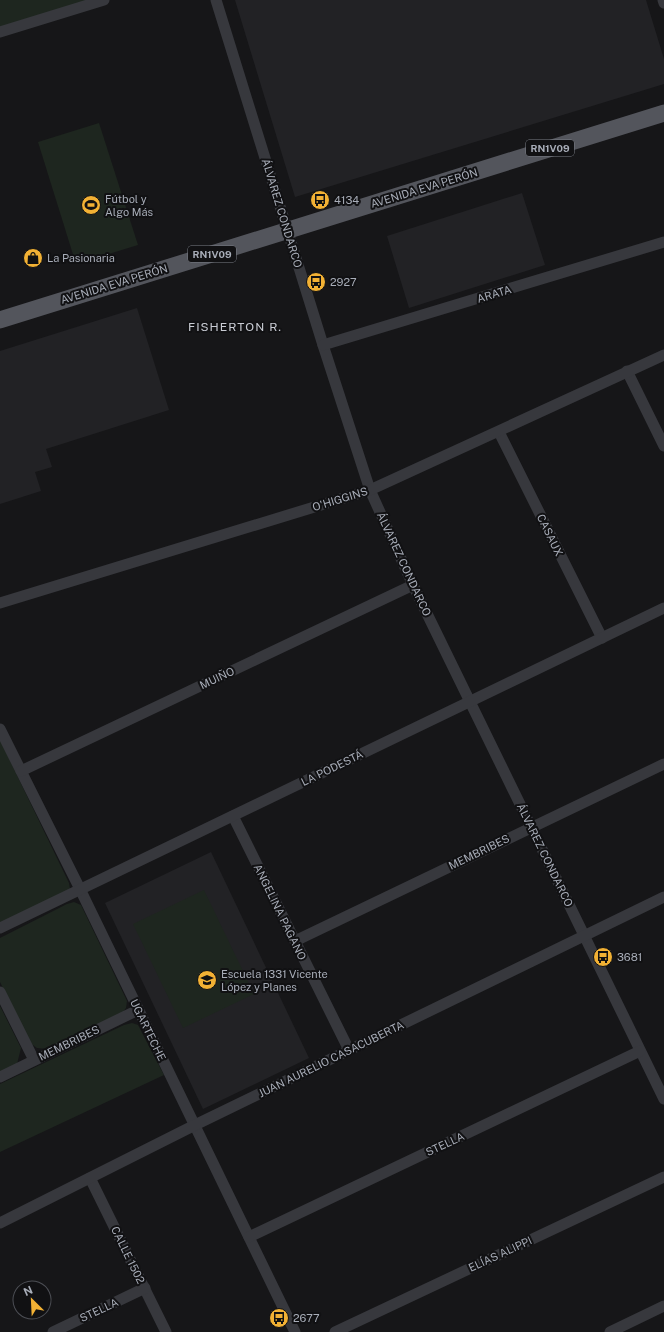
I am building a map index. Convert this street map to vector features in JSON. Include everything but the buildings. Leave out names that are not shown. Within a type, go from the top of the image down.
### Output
[{"type":"main road","name":"AVENIDA EVA PERÓN","points":[[0,320],[664,113]]},
{"type":"street","points":[[0,32],[104,0]]},
{"type":"street","name":"ÁLVAREZ CONDARCO","points":[[216,0],[323,345],[370,490],[413,585],[664,1099]]},
{"type":"street","name":"ARATA","points":[[323,345],[664,242]]},
{"type":"street","name":"O'HIGGINS","points":[[0,603],[370,490],[664,355]]},
{"type":"street","points":[[627,371],[664,446]]},
{"type":"street","name":"CASAUX","points":[[499,432],[602,638]]},
{"type":"street","name":"MUIÑO","points":[[21,771],[413,585]]},
{"type":"street","name":"LA PODESTÁ","points":[[0,928],[664,608]]},
{"type":"street","name":"UGARTECHE","points":[[0,729],[295,1332]]},
{"type":"street","name":"MEMBRIBES","points":[[294,941],[664,764]]},
{"type":"street","name":"ANGELINA PAGANO","points":[[233,816],[349,1050]]},
{"type":"street","name":"JUAN AURELIO CASACUBERTA","points":[[0,1223],[195,1125],[664,897]]},
{"type":"street","points":[[0,992],[34,1060]]},
{"type":"street","name":"MEMBRIBES","points":[[0,1077],[138,1010]]},
{"type":"street","name":"STELLA","points":[[249,1237],[640,1051]]},
{"type":"street","name":"ELÍAS ALIPPI","points":[[335,1332],[664,1177]]},
{"type":"street","name":"CALLE 1502","points":[[90,1178],[166,1332]]},
{"type":"street","name":"STELLA","points":[[53,1332],[145,1288]]},
{"type":"street","points":[[610,1332],[664,1306]]},
{"type":"shaded area","points":[[0,0],[104,0],[0,32]]},
{"type":"shaded area","points":[[235,0],[646,0],[664,59],[664,84],[295,197]]},
{"type":"shaded area","name":"Fútbol y Algo Más","points":[[99,123],[138,245],[76,264],[38,142]]},
{"type":"shaded area","points":[[522,193],[545,265],[409,308],[387,236]]},
{"type":"shaded area","points":[[137,308],[169,410],[46,449],[52,467],[35,472],[41,491],[0,504],[0,351]]},
{"type":"shaded area","points":[[0,740],[69,883],[70,889],[0,924]]},
{"type":"shaded area","name":"Escuela 1331 Vicente López y Planes","points":[[211,852],[309,1058],[203,1109],[105,903]]},
{"type":"shaded area","points":[[204,890],[254,994],[183,1028],[133,924]]},
{"type":"shaded area","points":[[74,902],[81,905],[127,1001],[126,1008],[122,1013],[47,1049],[37,1048],[30,1043],[0,982],[0,938],[67,904]]},
{"type":"shaded area","points":[[0,1006],[21,1048],[17,1064],[0,1072]]},
{"type":"shaded area","points":[[132,1023],[138,1025],[164,1075],[0,1152],[0,1084],[124,1025]]},
{"type":"place","name":"4134","points":[[320,200]]},
{"type":"place","name":"Fútbol y Algo Más","points":[[91,205]]},
{"type":"place","name":"La Pasionaria","points":[[33,258]]},
{"type":"place","name":"2927","points":[[316,282]]},
{"type":"place","name":"3681","points":[[603,957]]},
{"type":"place","name":"Escuela 1331 Vicente López y Planes","points":[[207,980]]},
{"type":"place","name":"2677","points":[[279,1318]]},
{"type":"district","name":"FISHERTON R.","points":[[235,327]]}]
